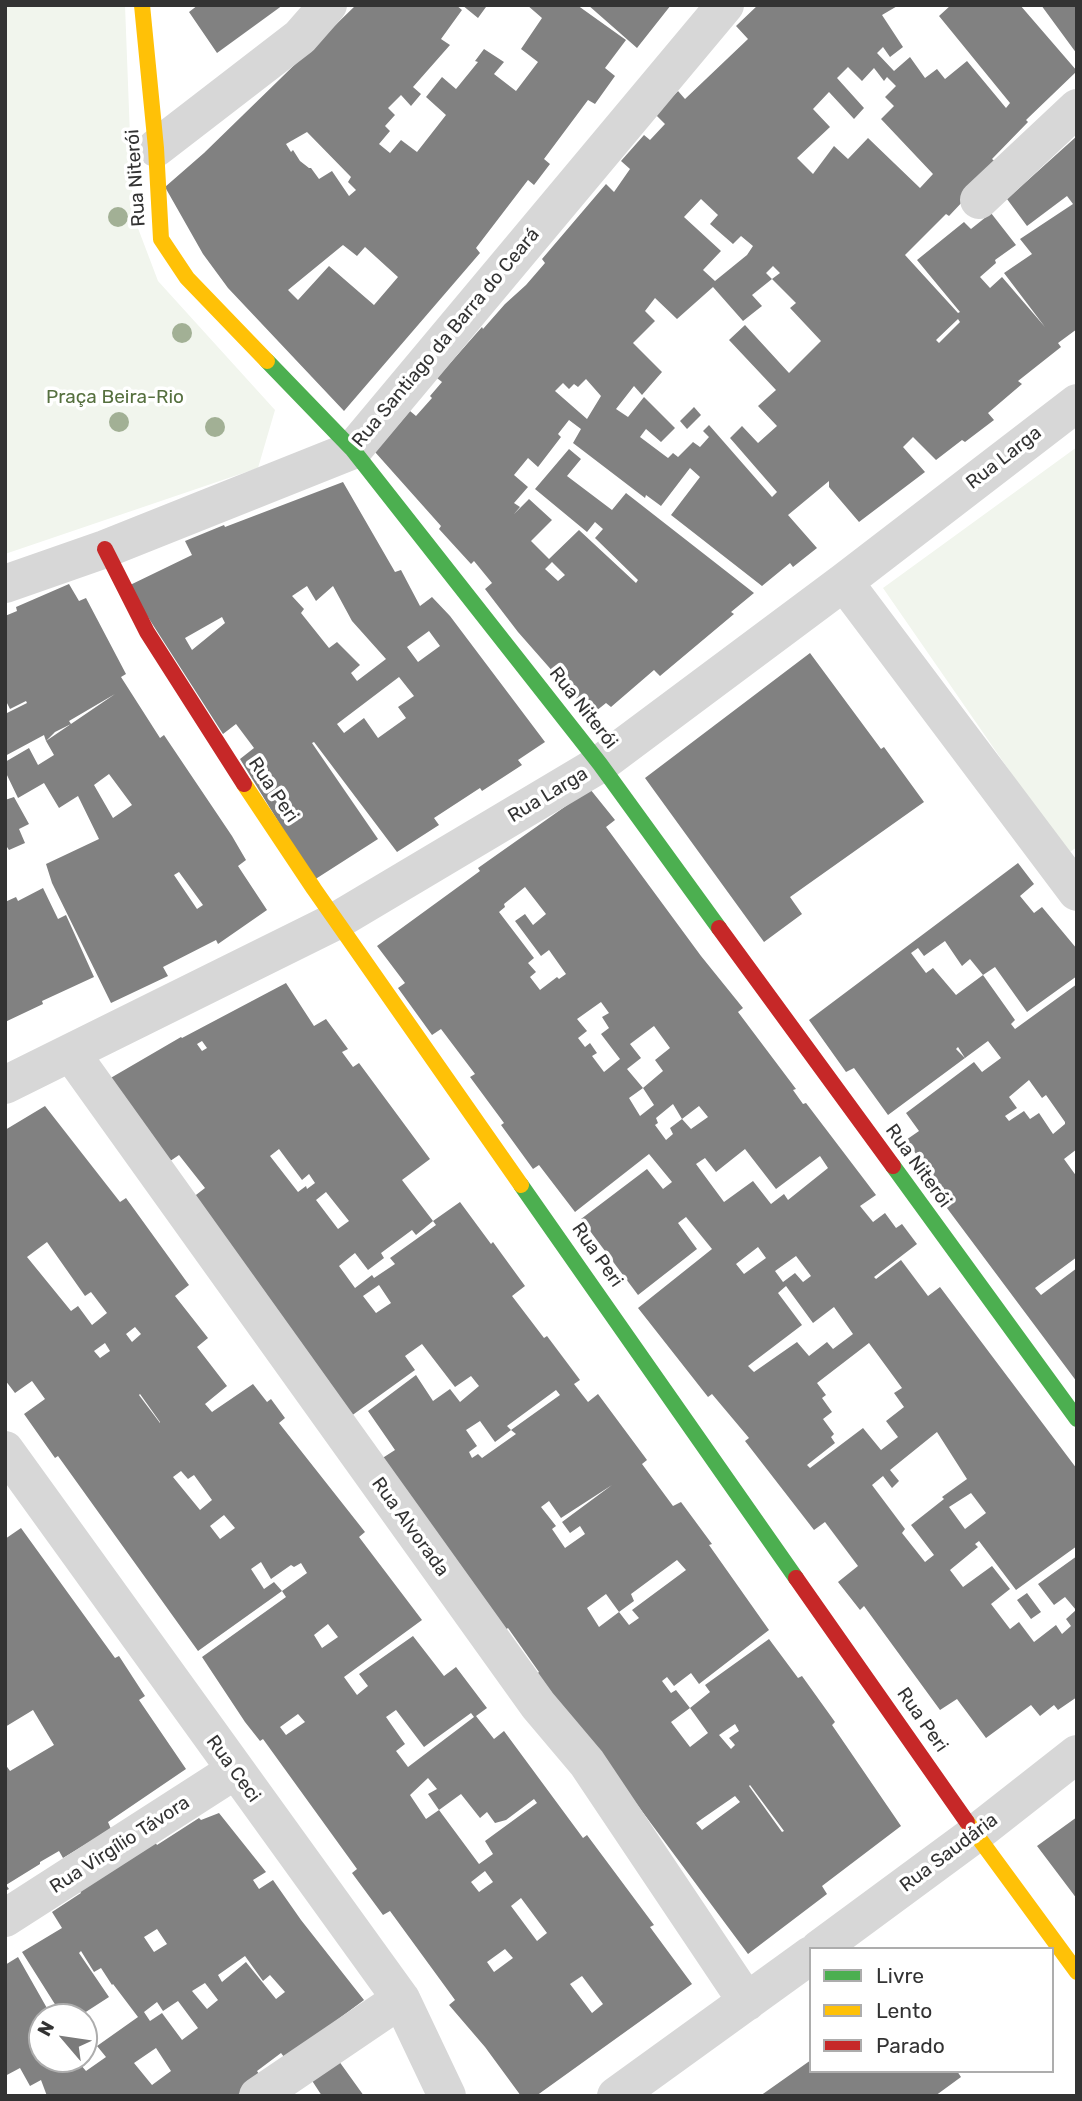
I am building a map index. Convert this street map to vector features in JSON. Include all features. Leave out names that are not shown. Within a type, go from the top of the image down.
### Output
[{"type":"street","name":"Rua Niterói","points":[[142,5],[156,148],[161,239],[187,278],[353,450],[600,764],[1077,1419]]},
{"type":"street","points":[[156,148],[300,37],[328,5]]},
{"type":"street","name":"Rua Santiago da Barra do Ceará","points":[[5,584],[105,549],[353,450],[725,5]]},
{"type":"street","points":[[979,200],[1077,108]]},
{"type":"street","name":"Rua Larga","points":[[5,1085],[338,920],[600,764],[844,582],[1077,403]]},
{"type":"street","name":"Rua Peri","points":[[105,549],[147,632],[230,764],[975,1834],[1077,1972]]},
{"type":"street","points":[[844,582],[1077,891]]},
{"type":"street","name":"Rua Alvorada","points":[[71,1053],[538,1704],[587,1763],[747,2002]]},
{"type":"street","name":"Rua Ceci","points":[[5,1450],[18,1494],[234,1771],[401,1999],[447,2096]]},
{"type":"street","name":"Rua Saudária","points":[[822,1947],[975,1834],[1077,1754]]},
{"type":"street","name":"Rua Virgílio Távora","points":[[5,1918],[234,1771]]},
{"type":"street","points":[[616,2096],[809,1956]]},
{"type":"street","points":[[258,2096],[401,1999]]},
{"type":"green space","name":"Praça Beira-Rio","points":[[5,5],[125,5],[133,215],[158,281],[275,410],[258,468],[5,554]]},
{"type":"green space","points":[[1077,447],[1077,847],[1067,854],[883,588]]},
{"type":"building","points":[[198,5],[283,5],[217,53],[189,12]]},
{"type":"building","points":[[356,5],[456,5],[462,10],[441,39],[450,45],[413,87],[421,94],[411,106],[401,95],[388,108],[395,115],[385,126],[390,131],[379,144],[390,153],[401,140],[417,152],[446,115],[426,97],[442,77],[456,89],[478,62],[475,61],[484,49],[504,62],[494,74],[516,91],[538,62],[521,49],[542,18],[527,5],[577,5],[626,40],[605,68],[615,76],[595,104],[588,100],[544,159],[550,164],[534,185],[528,180],[476,248],[480,253],[344,411],[228,288],[203,254],[165,187],[204,153]],"holes":[[[307,132],[351,177],[348,182],[356,190],[349,196],[332,171],[319,179],[311,168],[300,161],[293,150],[291,152],[286,144]],[[343,245],[357,256],[365,247],[398,277],[374,305],[329,266],[298,300],[288,290]]]},
{"type":"building","points":[[462,5],[484,5],[486,7],[478,18]]},
{"type":"building","points":[[588,5],[671,5],[637,48]]},
{"type":"building","points":[[758,5],[899,5],[882,15],[903,47],[890,57],[883,47],[877,53],[894,71],[910,57],[925,78],[937,69],[945,79],[967,61],[1006,108],[1010,103],[939,16],[951,5],[1020,5],[1077,71],[1026,120],[1028,122],[992,159],[998,164],[949,216],[946,214],[905,255],[958,313],[960,312],[917,260],[964,222],[971,229],[991,213],[1016,245],[995,260],[996,263],[980,277],[990,288],[1002,277],[1045,327],[1004,273],[1032,254],[1020,239],[1073,204],[1067,196],[1027,226],[1007,199],[1077,136],[1077,329],[1058,343],[1061,347],[1018,381],[1022,384],[988,413],[994,420],[965,442],[962,440],[936,460],[913,437],[903,447],[925,472],[859,522],[829,487],[829,481],[788,515],[817,548],[793,567],[790,563],[762,586],[671,515],[700,477],[690,468],[661,506],[646,495],[645,498],[573,443],[581,429],[569,420],[558,434],[561,437],[538,467],[528,458],[514,475],[528,487],[514,503],[520,507],[514,514],[529,499],[552,520],[531,541],[549,559],[579,530],[636,583],[638,580],[595,538],[603,529],[595,522],[587,532],[535,489],[569,449],[581,459],[567,476],[612,510],[626,493],[754,593],[731,612],[734,614],[660,676],[654,670],[611,707],[606,703],[591,715],[518,632],[485,589],[492,583],[474,561],[471,564],[439,529],[441,526],[375,452],[410,411],[416,416],[432,398],[430,396],[442,382],[437,378],[482,327],[483,329],[526,285],[545,263],[542,259],[606,184],[614,192],[630,169],[621,161],[644,135],[650,140],[665,124],[655,114],[678,91],[685,99],[748,39],[736,26]],"holes":[[[848,67],[862,81],[874,68],[884,81],[887,77],[896,86],[885,97],[894,106],[881,119],[933,174],[920,188],[868,138],[848,159],[834,146],[813,174],[797,158],[830,127],[813,109],[829,92],[854,119],[864,108],[837,78]],[[701,199],[718,215],[710,224],[733,244],[741,236],[753,246],[747,255],[715,281],[703,270],[721,251],[684,217]],[[773,266],[780,273],[772,279],[766,273]],[[772,279],[796,303],[790,308],[821,341],[789,373],[745,325],[729,340],[776,390],[758,406],[777,426],[758,443],[742,426],[730,438],[777,492],[772,497],[709,425],[703,431],[709,437],[700,447],[693,442],[678,457],[673,453],[668,458],[640,437],[646,429],[661,442],[675,428],[644,397],[628,417],[616,409],[634,386],[642,395],[662,372],[633,343],[655,321],[645,311],[655,298],[677,319],[713,287],[743,321],[762,306],[752,295]],[[958,319],[960,322],[939,343],[936,340]],[[586,379],[601,396],[587,419],[555,391],[563,383],[569,389],[574,384],[578,387]],[[552,562],[565,575],[558,581],[545,569]]]},
{"type":"building","points":[[1041,5],[1077,5],[1077,54]]},
{"type":"building","points":[[694,407],[701,415],[687,429],[680,421]]},
{"type":"building","points":[[343,482],[395,572],[401,570],[420,606],[432,597],[450,616],[545,742],[518,760],[522,765],[434,818],[439,825],[397,852],[314,742],[312,743],[378,839],[314,880],[240,759],[254,748],[236,724],[223,734],[128,586],[192,555],[185,541],[224,525],[225,527]],"holes":[[[307,586],[316,601],[333,586],[352,621],[386,659],[357,681],[351,673],[360,665],[337,642],[329,648],[301,613],[304,609],[292,596]],[[222,617],[225,623],[192,650],[185,638]],[[429,631],[440,646],[418,662],[407,647]],[[399,677],[414,696],[398,707],[406,718],[378,738],[364,718],[344,733],[337,724]]]},
{"type":"building","points":[[69,584],[79,601],[86,598],[126,674],[121,677],[160,738],[164,735],[232,836],[246,860],[238,866],[267,910],[218,944],[216,940],[163,967],[168,976],[111,1003],[52,883],[46,864],[99,839],[78,796],[59,808],[44,783],[18,798],[5,771],[5,762],[29,748],[38,765],[54,755],[46,741],[44,735],[5,756],[5,714],[27,703],[26,701],[10,709],[5,699],[5,616],[17,611],[16,607]],"holes":[[[115,694],[71,724],[69,721]],[[71,724],[46,741],[55,732]],[[109,774],[132,805],[113,818],[94,785]],[[179,872],[203,905],[197,909],[174,875]]]},
{"type":"building","points":[[810,653],[924,802],[790,897],[802,914],[764,942],[645,778]]},
{"type":"building","points":[[590,789],[615,820],[606,827],[701,956],[743,1008],[738,1012],[796,1089],[793,1090],[803,1104],[806,1103],[876,1195],[860,1206],[873,1222],[885,1213],[896,1228],[902,1224],[917,1244],[874,1277],[876,1279],[901,1260],[928,1296],[940,1287],[1077,1469],[1077,1546],[1016,1590],[979,1541],[975,1544],[978,1547],[950,1570],[963,1587],[992,1566],[1010,1589],[991,1604],[1010,1629],[1019,1622],[1034,1642],[1056,1625],[1062,1634],[1071,1626],[1066,1619],[1076,1610],[1065,1597],[1054,1605],[1038,1584],[1077,1556],[1077,1697],[1058,1710],[1054,1705],[1040,1716],[1031,1705],[986,1738],[957,1699],[940,1710],[864,1606],[860,1610],[838,1582],[858,1566],[825,1522],[814,1530],[745,1441],[749,1438],[712,1394],[708,1397],[638,1308],[712,1249],[686,1217],[678,1223],[697,1249],[638,1295],[581,1219],[647,1169],[663,1189],[672,1182],[649,1154],[575,1212],[539,1165],[533,1169],[470,1077],[475,1074],[441,1029],[432,1035],[398,988],[405,983],[377,946],[480,871],[478,868]],"holes":[[[525,887],[546,914],[533,925],[525,914],[515,921],[541,956],[549,950],[566,974],[559,979],[557,977],[540,990],[530,977],[536,972],[528,963],[534,958],[499,912],[505,907],[504,904]],[[601,1002],[609,1013],[602,1017],[609,1028],[601,1034],[620,1059],[604,1072],[592,1056],[597,1053],[590,1043],[585,1047],[578,1038],[587,1031],[577,1019]],[[654,1026],[670,1048],[655,1060],[663,1071],[643,1088],[627,1069],[641,1058],[630,1044]],[[643,1088],[654,1105],[640,1116],[629,1098]],[[673,1104],[682,1119],[670,1128],[673,1134],[666,1140],[655,1125],[658,1123],[656,1118]],[[699,1106],[708,1117],[691,1129],[682,1119]],[[745,1149],[776,1189],[820,1156],[828,1168],[788,1200],[784,1194],[771,1204],[753,1181],[724,1202],[696,1164],[705,1158],[716,1172]],[[758,1247],[766,1258],[744,1274],[736,1264]],[[796,1256],[811,1276],[803,1282],[795,1273],[783,1282],[775,1271]],[[786,1286],[813,1323],[834,1307],[853,1334],[833,1349],[827,1342],[809,1356],[797,1342],[754,1372],[748,1366],[802,1325],[778,1293]],[[869,1343],[902,1388],[894,1393],[904,1407],[886,1421],[898,1437],[881,1450],[863,1428],[810,1468],[807,1465],[835,1443],[831,1437],[834,1434],[823,1419],[832,1412],[822,1398],[826,1395],[817,1383]],[[937,1432],[967,1479],[911,1525],[934,1555],[925,1562],[902,1533],[905,1529],[872,1485],[883,1476],[892,1488],[899,1481],[890,1470]],[[971,1493],[986,1513],[965,1529],[949,1507]]]},
{"type":"building","points":[[14,797],[29,824],[19,829],[25,843],[9,850],[5,844],[5,800]]},
{"type":"building","points":[[1018,863],[1034,884],[1020,896],[1034,913],[1042,907],[1077,949],[1077,976],[1027,1012],[995,967],[983,975],[1015,1020],[1011,1024],[1015,1029],[1077,984],[1077,1149],[1064,1159],[1077,1177],[1077,1257],[1035,1288],[1041,1295],[1077,1268],[1077,1382],[926,1180],[932,1176],[906,1140],[919,1131],[906,1113],[974,1062],[982,1072],[1001,1058],[988,1041],[888,1115],[854,1068],[846,1072],[809,1020]],"holes":[[[945,941],[962,966],[970,959],[983,975],[956,995],[933,968],[926,973],[911,953],[918,948],[924,956]],[[1029,1080],[1042,1098],[1046,1095],[1065,1122],[1053,1134],[1039,1113],[1030,1119],[1024,1111],[1009,1121],[1005,1116],[1017,1108],[1009,1097]]]},
{"type":"building","points":[[43,888],[58,919],[66,915],[94,977],[5,1022],[5,902],[16,897],[18,901]]},
{"type":"building","points":[[286,983],[314,1026],[326,1019],[348,1049],[342,1052],[353,1067],[359,1063],[430,1159],[402,1180],[433,1221],[460,1202],[491,1244],[493,1242],[525,1286],[512,1296],[580,1380],[574,1384],[588,1402],[598,1394],[647,1460],[642,1464],[673,1506],[681,1502],[769,1630],[699,1684],[691,1673],[674,1686],[667,1677],[662,1681],[671,1693],[676,1690],[690,1708],[710,1692],[705,1685],[769,1639],[798,1678],[802,1676],[835,1722],[832,1725],[901,1826],[822,1886],[827,1894],[748,1954],[601,1756],[532,1678],[539,1672],[508,1628],[500,1633],[381,1459],[395,1450],[368,1411],[416,1375],[433,1401],[450,1389],[460,1402],[479,1386],[471,1376],[455,1387],[422,1344],[405,1356],[415,1370],[347,1419],[183,1205],[205,1188],[179,1155],[157,1170],[102,1083]],"holes":[[[202,1041],[207,1048],[202,1051],[197,1044]],[[279,1149],[302,1180],[309,1174],[315,1183],[307,1189],[306,1186],[298,1192],[270,1156]],[[326,1192],[349,1221],[338,1229],[316,1200]],[[433,1221],[436,1225],[390,1258],[395,1264],[374,1278],[372,1275],[355,1288],[339,1266],[355,1253],[368,1270],[384,1258],[381,1253],[412,1230],[416,1235]],[[379,1285],[391,1303],[376,1313],[363,1296]],[[556,1390],[560,1395],[511,1430],[507,1426]],[[480,1421],[495,1442],[511,1430],[516,1434],[482,1458],[478,1454],[472,1458],[469,1452],[477,1446],[466,1430]],[[612,1485],[562,1522],[570,1533],[580,1526],[585,1534],[565,1548],[552,1529],[556,1526],[541,1507],[549,1501],[561,1518]],[[677,1560],[686,1570],[632,1610],[639,1618],[629,1625],[619,1612],[634,1601],[631,1594]],[[606,1594],[619,1612],[599,1627],[587,1608]],[[690,1708],[708,1733],[690,1747],[671,1722]],[[735,1724],[739,1731],[729,1738],[735,1745],[731,1749],[719,1735]],[[750,1785],[784,1831],[782,1832]],[[735,1796],[740,1802],[702,1830],[696,1823]]]},
{"type":"building","points":[[45,1106],[120,1202],[126,1198],[189,1285],[175,1296],[208,1338],[197,1347],[227,1386],[205,1404],[212,1412],[253,1384],[267,1402],[271,1399],[285,1418],[279,1423],[365,1532],[359,1537],[422,1620],[344,1677],[357,1695],[368,1686],[359,1674],[413,1636],[444,1676],[456,1667],[487,1708],[476,1716],[494,1739],[504,1731],[583,1838],[587,1835],[654,1925],[650,1927],[692,1984],[536,2096],[521,2096],[485,2047],[449,2005],[455,2000],[390,1911],[383,1915],[352,1873],[357,1869],[263,1739],[260,1741],[245,1722],[202,1657],[286,1597],[282,1591],[198,1651],[58,1456],[55,1458],[24,1414],[45,1399],[32,1381],[15,1393],[5,1380],[5,1130]],"holes":[[[47,1242],[85,1296],[91,1292],[107,1313],[92,1325],[78,1306],[71,1311],[27,1257]],[[135,1327],[141,1334],[132,1342],[126,1334]],[[105,1343],[110,1351],[100,1358],[94,1351]],[[140,1394],[160,1422],[139,1395]],[[181,1471],[188,1479],[194,1475],[212,1500],[200,1510],[173,1477]],[[224,1515],[235,1528],[220,1539],[210,1526]],[[261,1562],[271,1579],[291,1565],[294,1567],[301,1563],[307,1573],[282,1591],[274,1582],[264,1589],[251,1569]],[[328,1624],[338,1637],[322,1648],[314,1635]],[[396,1710],[424,1747],[471,1713],[474,1717],[408,1767],[396,1751],[405,1744],[386,1717]],[[298,1714],[305,1722],[286,1735],[280,1727]],[[428,1778],[437,1789],[428,1794],[439,1810],[426,1819],[410,1795]],[[461,1794],[480,1818],[487,1812],[495,1823],[506,1820],[534,1799],[537,1803],[485,1841],[493,1854],[479,1864],[439,1810]],[[485,1871],[493,1882],[479,1892],[471,1882]],[[521,1898],[547,1933],[537,1941],[511,1906]],[[505,1949],[513,1958],[494,1972],[487,1962]],[[582,1976],[603,2004],[592,2013],[570,1984]]]},
{"type":"building","points":[[21,1528],[115,1658],[119,1656],[145,1696],[139,1700],[186,1769],[108,1822],[111,1829],[63,1858],[59,1851],[40,1862],[6,1885],[9,1889],[5,1891],[5,1764],[10,1771],[54,1745],[33,1710],[5,1727],[5,1539]]},
{"type":"building","points":[[1027,1593],[1041,1612],[1031,1619],[1017,1600]]},
{"type":"building","points":[[219,1813],[266,1872],[253,1880],[259,1889],[273,1880],[364,2000],[310,2040],[288,2062],[281,2053],[257,2071],[261,2077],[236,2096],[47,2096],[41,2080],[30,2086],[20,2068],[5,2076],[5,1965],[18,1957],[44,2003],[28,2003],[28,2073],[98,2073],[98,2063],[106,2057],[98,2045],[138,2017],[101,1968],[94,1972],[81,1951],[79,1953],[109,1997],[98,2004],[54,2003],[22,1952],[62,1928],[52,1912],[155,1842],[157,1845],[199,1818],[201,1820]],"holes":[[[157,1929],[167,1944],[154,1952],[144,1937]],[[245,1956],[263,1981],[270,1975],[285,1992],[276,1999],[246,1962],[222,1982],[218,1975]],[[205,1983],[218,2000],[207,2009],[192,1991]],[[178,2001],[198,2028],[182,2040],[162,2013],[150,2021],[144,2012],[157,2002],[163,2011]],[[156,2048],[171,2071],[152,2085],[134,2063]]]},
{"type":"building","points":[[1077,1817],[1077,1899],[1037,1846]]},
{"type":"building","points":[[336,2057],[364,2096],[322,2096],[309,2076]]},
{"type":"building","points":[[809,2061],[809,2073],[958,2073],[961,2077],[935,2096],[760,2096]]},
{"type":"traffic: fast","points":[[267,361],[353,450],[600,764],[719,928]]},
{"type":"traffic: fast","points":[[893,1166],[1077,1419]]},
{"type":"traffic: fast","points":[[521,1185],[796,1578]]},
{"type":"traffic: slow","points":[[142,5],[156,148],[161,239],[187,278],[267,361]]},
{"type":"traffic: slow","points":[[244,784],[521,1185]]},
{"type":"traffic: slow","points":[[967,1822],[1077,1972]]},
{"type":"traffic: jam","points":[[105,549],[147,632],[244,784]]},
{"type":"traffic: jam","points":[[719,928],[893,1166]]},
{"type":"traffic: jam","points":[[796,1578],[967,1822]]}]
